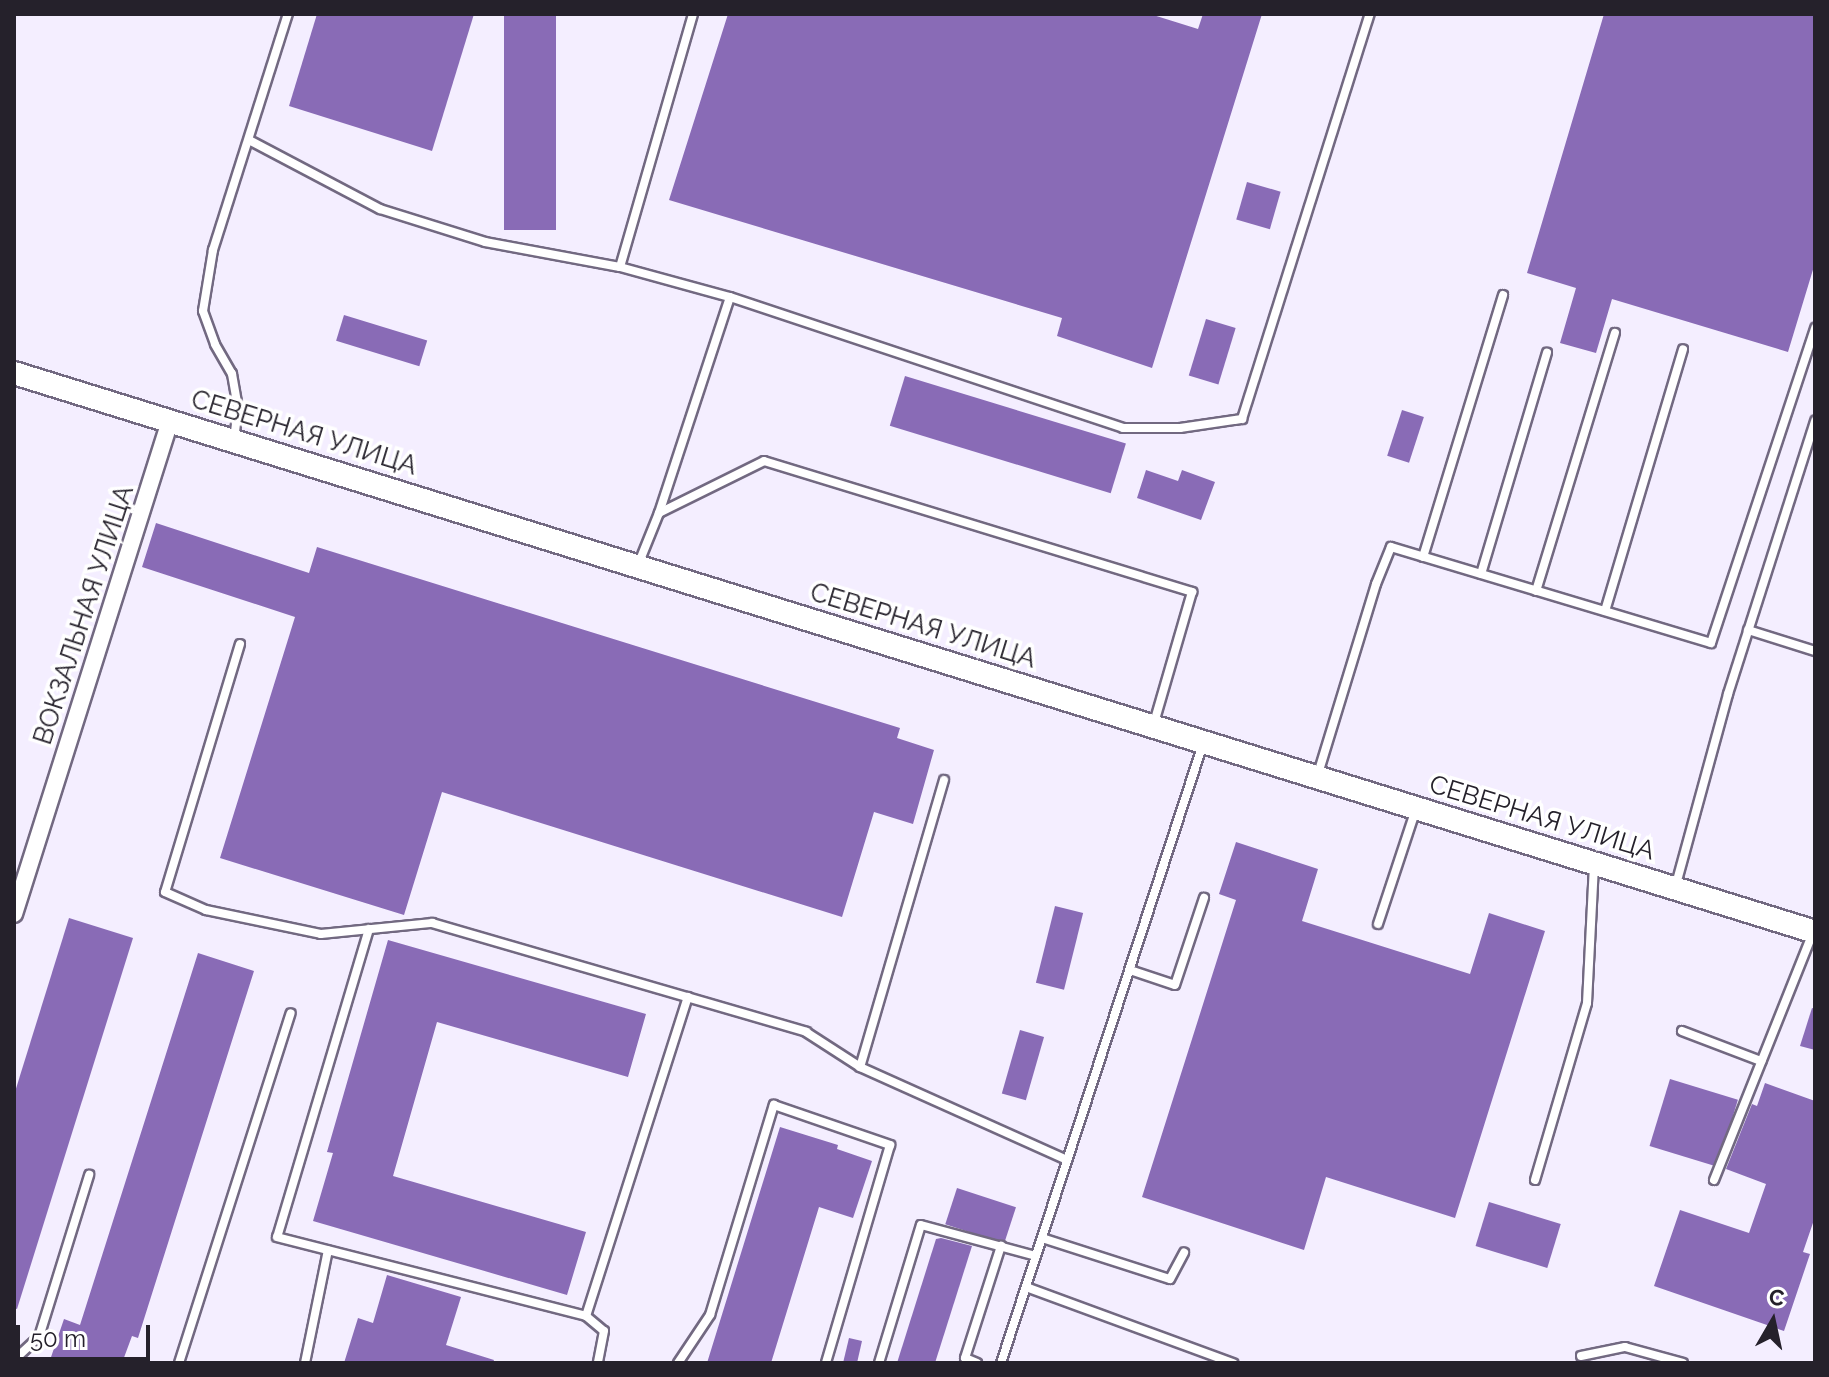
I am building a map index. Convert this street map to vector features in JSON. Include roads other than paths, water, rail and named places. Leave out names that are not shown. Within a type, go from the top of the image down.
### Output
[{"type":"main road","name":"СЕВЕРНАЯ УЛИЦА","points":[[14,373],[1814,932]]},
{"type":"street","name":"ВОКЗАЛЬНАЯ УЛИЦА","points":[[14,914],[170,421]]},
{"type":"lane","points":[[234,440],[238,408],[232,374],[215,344],[203,311],[213,250],[288,14]]},
{"type":"lane","points":[[620,267],[693,14]]},
{"type":"lane","points":[[249,140],[380,209],[485,242],[620,267],[730,297],[1123,428],[1180,428],[1242,419],[1370,14]]},
{"type":"lane","points":[[1423,557],[1503,295]]},
{"type":"lane","points":[[637,566],[659,513],[730,297]]},
{"type":"lane","points":[[1317,777],[1376,584],[1391,547],[1711,643],[1815,328]]},
{"type":"lane","points":[[1536,591],[1615,333]]},
{"type":"lane","points":[[1605,611],[1683,349]]},
{"type":"lane","points":[[1481,574],[1547,353]]},
{"type":"lane","points":[[1675,888],[1748,630],[1815,421]]},
{"type":"lane","points":[[659,513],[764,461],[1192,592],[1153,727]]},
{"type":"lane","points":[[1748,630],[1815,651]]},
{"type":"lane","points":[[240,644],[165,892],[206,910],[321,934],[432,923],[806,1032],[860,1067],[1067,1160]]},
{"type":"lane","points":[[1001,1363],[1204,742]]},
{"type":"lane","points":[[860,1067],[944,780]]},
{"type":"lane","points":[[1378,924],[1416,808]]},
{"type":"lane","points":[[1535,1180],[1587,1003],[1594,864]]},
{"type":"lane","points":[[1130,970],[1175,985],[1204,898]]},
{"type":"lane","points":[[369,929],[277,1237],[586,1316],[604,1331],[598,1363]]},
{"type":"lane","points":[[1714,1180],[1814,932]]},
{"type":"lane","points":[[586,1316],[688,997]]},
{"type":"lane","points":[[179,1363],[291,1013]]},
{"type":"lane","points":[[1682,1031],[1761,1061]]},
{"type":"lane","points":[[678,1363],[710,1315],[774,1105],[890,1145],[826,1363]]},
{"type":"lane","points":[[14,1360],[39,1337],[89,1175]]},
{"type":"lane","points":[[879,1363],[921,1225],[1036,1256]]},
{"type":"lane","points":[[1042,1238],[1170,1279],[1184,1253]]},
{"type":"lane","points":[[977,1363],[965,1358],[1001,1246]]},
{"type":"lane","points":[[305,1363],[328,1250]]},
{"type":"lane","points":[[1026,1287],[1233,1363]]},
{"type":"lane","points":[[1581,1356],[1625,1347],[1683,1363]]}]
